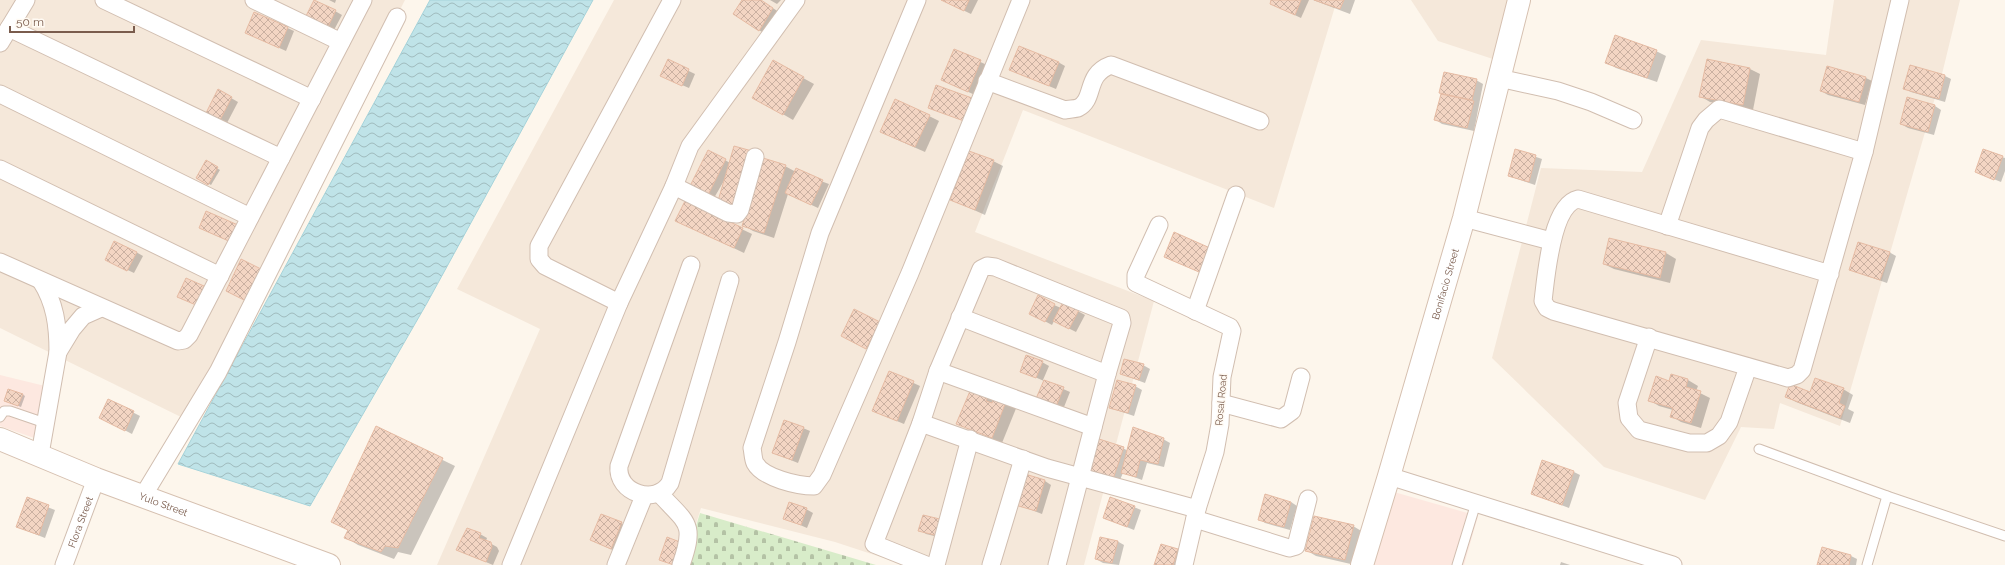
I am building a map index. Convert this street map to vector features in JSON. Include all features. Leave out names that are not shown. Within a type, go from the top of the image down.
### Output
[{"type":"street","points":[[0,43],[26,0]]},
{"type":"street","points":[[104,0],[312,99]]},
{"type":"street","points":[[254,0],[341,42]]},
{"type":"street","points":[[0,262],[178,341],[184,340],[189,335],[363,0]]},
{"type":"street","points":[[619,302],[545,266],[539,259],[539,246],[672,0]]},
{"type":"street","points":[[511,565],[619,302],[674,186],[690,146],[796,0]]},
{"type":"street","points":[[916,0],[820,232],[787,342],[752,448],[754,462],[762,472],[800,486],[814,486],[822,475],[910,274],[1021,0]]},
{"type":"street","name":"Bonifacio Street","points":[[1362,565],[1464,218],[1519,0]]},
{"type":"street","points":[[1830,274],[1578,199],[1571,201],[1565,207],[1551,241],[1543,301],[1547,308],[1748,367],[1788,378],[1797,375],[1802,370],[1830,274],[1864,152],[1900,0]]},
{"type":"street","points":[[142,496],[218,372],[397,17]]},
{"type":"street","points":[[9,28],[281,158]]},
{"type":"street","points":[[987,81],[1065,110],[1078,108],[1086,100],[1094,75],[1102,68],[1111,65],[1260,122]]},
{"type":"street","points":[[1499,78],[1558,91],[1591,102],[1633,120]]},
{"type":"street","points":[[0,94],[250,217]]},
{"type":"street","points":[[1667,226],[1700,128],[1706,120],[1719,110],[1864,152]]},
{"type":"street","points":[[674,186],[728,213],[737,214],[740,210],[755,157]]},
{"type":"street","points":[[0,169],[220,276]]},
{"type":"street","points":[[1195,310],[1236,195]]},
{"type":"street","points":[[1464,218],[1551,241]]},
{"type":"street","name":"Rosal Road","points":[[1158,225],[1135,280],[1136,283],[1230,327],[1232,331],[1222,377],[1221,403],[1215,452],[1196,514],[1184,565]]},
{"type":"street","points":[[681,565],[689,542],[687,524],[651,495],[627,488],[622,482],[619,466],[691,265]]},
{"type":"street","points":[[926,565],[874,544],[921,423],[938,371],[960,317],[981,269],[988,266],[995,267],[1121,318],[1122,323],[1107,374],[1057,565]]},
{"type":"street","points":[[40,454],[58,352],[58,327],[53,305],[50,294],[41,280]]},
{"type":"street","points":[[616,565],[651,495],[667,488],[670,483],[730,280]]},
{"type":"street","points":[[58,352],[72,329],[83,316],[101,308]]},
{"type":"street","points":[[960,317],[1107,374]]},
{"type":"street","points":[[1649,338],[1627,403],[1629,418],[1639,430],[1689,443],[1707,443],[1719,436],[1729,422],[1748,367]]},
{"type":"street","points":[[938,371],[1093,427]]},
{"type":"street","points":[[1221,403],[1281,419],[1292,411],[1301,377]]},
{"type":"street","points":[[921,423],[1024,459],[1196,514],[1289,548],[1296,546],[1308,499]]},
{"type":"street","name":"Yulo Street","points":[[0,439],[40,454],[96,479],[329,565]]},
{"type":"street","points":[[936,565],[970,439]]},
{"type":"street","points":[[991,565],[1024,459]]},
{"type":"street","points":[[1389,476],[1672,565]]},
{"type":"street","name":"Flora Street","points":[[64,565],[96,479]]},
{"type":"lane","points":[[0,418],[4,410],[45,423]]},
{"type":"lane","points":[[1759,449],[1887,496],[2005,536]]},
{"type":"lane","points":[[1867,565],[1887,496]]},
{"type":"lane","points":[[1457,565],[1476,503]]},
{"type":"shaded area","points":[[0,0],[405,0],[216,369],[185,419],[0,328]]},
{"type":"shaded area","points":[[614,0],[1337,0],[1274,208],[1023,110],[975,232],[1154,301],[1084,565],[905,565],[835,542],[701,508],[683,565],[437,565],[540,329],[457,289]]},
{"type":"shaded area","points":[[1411,0],[1511,0],[1496,60],[1438,41]]},
{"type":"shaded area","points":[[1834,0],[1960,0],[1943,70],[1840,426],[1780,403],[1774,429],[1741,427],[1705,500],[1604,467],[1492,358],[1541,168],[1642,172],[1701,40],[1826,55]]},
{"type":"shaded area","points":[[0,375],[45,386],[37,439],[0,426]]},
{"type":"shaded area","points":[[1394,492],[1478,516],[1464,565],[1373,565]]},
{"type":"green space","points":[[700,513],[876,565],[684,565]]},
{"type":"water","points":[[430,0],[593,0],[427,303],[310,506],[178,464]]},
{"type":"building","points":[[314,0],[336,10],[328,27],[306,16]]},
{"type":"building","points":[[742,0],[761,0],[773,8],[759,31],[733,14]]},
{"type":"building","points":[[941,0],[969,0],[964,11]]},
{"type":"building","points":[[1271,0],[1301,0],[1295,15],[1270,4]]},
{"type":"building","points":[[1314,0],[1344,0],[1340,9]]},
{"type":"building","points":[[254,12],[288,27],[279,48],[245,33]]},
{"type":"building","points":[[1615,35],[1657,50],[1647,78],[1605,63]]},
{"type":"building","points":[[1019,46],[1059,62],[1049,86],[1009,70]]},
{"type":"building","points":[[954,49],[981,60],[968,92],[941,80]]},
{"type":"building","points":[[668,59],[689,69],[682,86],[660,76]]},
{"type":"building","points":[[1707,59],[1750,68],[1743,105],[1699,97]]},
{"type":"building","points":[[773,60],[804,77],[783,115],[752,98]]},
{"type":"building","points":[[1910,65],[1945,75],[1939,99],[1903,89]]},
{"type":"building","points":[[1827,66],[1866,77],[1859,102],[1820,91]]},
{"type":"building","points":[[1444,72],[1477,79],[1472,100],[1439,93]]},
{"type":"building","points":[[936,85],[972,98],[964,121],[928,108]]},
{"type":"building","points":[[218,89],[232,97],[220,120],[206,113]]},
{"type":"building","points":[[1441,94],[1474,101],[1467,128],[1434,120]]},
{"type":"building","points":[[1907,97],[1935,105],[1928,132],[1900,124]]},
{"type":"building","points":[[895,99],[930,115],[915,147],[880,132]]},
{"type":"building","points":[[734,146],[752,151],[736,206],[718,201]]},
{"type":"building","points":[[1515,149],[1536,155],[1529,182],[1508,176]]},
{"type":"building","points":[[1983,149],[2003,156],[1994,180],[1975,172]]},
{"type":"building","points":[[708,150],[726,159],[708,195],[690,186]]},
{"type":"building","points":[[969,151],[994,160],[975,210],[950,200]]},
{"type":"building","points":[[763,158],[786,165],[764,233],[742,226]]},
{"type":"building","points":[[206,160],[218,167],[208,185],[196,178]]},
{"type":"building","points":[[796,168],[823,180],[811,205],[785,193]]},
{"type":"building","points":[[685,201],[743,228],[734,248],[675,221]]},
{"type":"building","points":[[206,211],[238,225],[231,242],[199,228]]},
{"type":"building","points":[[1174,232],[1210,248],[1199,272],[1164,257]]},
{"type":"building","points":[[1609,238],[1666,252],[1660,278],[1603,264]]},
{"type":"building","points":[[114,241],[137,252],[127,271],[105,260]]},
{"type":"building","points":[[1858,242],[1890,252],[1880,280],[1849,270]]},
{"type":"building","points":[[241,259],[261,269],[246,301],[226,291]]},
{"type":"building","points":[[186,278],[204,286],[196,305],[177,297]]},
{"type":"building","points":[[1038,295],[1055,304],[1045,322],[1029,314]]},
{"type":"building","points":[[1063,302],[1079,310],[1069,329],[1053,321]]},
{"type":"building","points":[[854,309],[880,322],[866,349],[841,336]]},
{"type":"building","points":[[1026,355],[1043,361],[1036,378],[1020,372]]},
{"type":"building","points":[[1124,359],[1144,364],[1139,380],[1120,374]]},
{"type":"building","points":[[889,371],[914,381],[897,421],[872,411]]},
{"type":"building","points":[[1671,374],[1688,379],[1686,387],[1701,391],[1691,423],[1670,417],[1673,408],[1648,401],[1656,376],[1669,381]]},
{"type":"building","points":[[1815,378],[1844,388],[1839,403],[1845,406],[1840,418],[1785,397],[1790,384],[1810,392]]},
{"type":"building","points":[[1044,380],[1064,387],[1055,409],[1035,401]]},
{"type":"building","points":[[1117,380],[1136,385],[1128,413],[1109,408]]},
{"type":"building","points":[[973,384],[990,392],[986,401],[992,403],[995,395],[1007,399],[992,438],[956,424]]},
{"type":"building","points":[[8,389],[23,394],[18,406],[4,401]]},
{"type":"building","points":[[108,399],[134,411],[125,431],[99,418]]},
{"type":"building","points":[[784,420],[804,427],[792,460],[772,453]]},
{"type":"building","points":[[376,426],[443,458],[398,548],[385,546],[381,552],[344,538],[348,530],[331,522]]},
{"type":"building","points":[[1133,427],[1164,438],[1158,464],[1140,460],[1136,477],[1121,473]]},
{"type":"building","points":[[1099,439],[1124,447],[1113,479],[1088,470]]},
{"type":"building","points":[[1542,460],[1574,471],[1562,505],[1531,494]]},
{"type":"building","points":[[1025,474],[1045,480],[1036,511],[1015,505]]},
{"type":"building","points":[[1265,494],[1291,502],[1284,527],[1258,520]]},
{"type":"building","points":[[27,497],[49,505],[39,535],[16,527]]},
{"type":"building","points":[[1110,497],[1135,506],[1127,527],[1103,518]]},
{"type":"building","points":[[789,502],[807,508],[801,525],[783,519]]},
{"type":"building","points":[[601,514],[622,522],[611,549],[590,540]]},
{"type":"building","points":[[923,515],[944,520],[939,536],[918,531]]},
{"type":"building","points":[[1314,516],[1354,525],[1345,560],[1305,551]]},
{"type":"building","points":[[467,528],[481,533],[479,538],[491,542],[492,547],[486,562],[456,550]]},
{"type":"building","points":[[667,537],[685,544],[674,565],[659,560]]},
{"type":"building","points":[[1100,537],[1118,541],[1112,563],[1095,559]]},
{"type":"building","points":[[1161,544],[1178,549],[1173,565],[1154,565]]},
{"type":"building","points":[[1822,547],[1851,555],[1849,565],[1817,565]]}]
